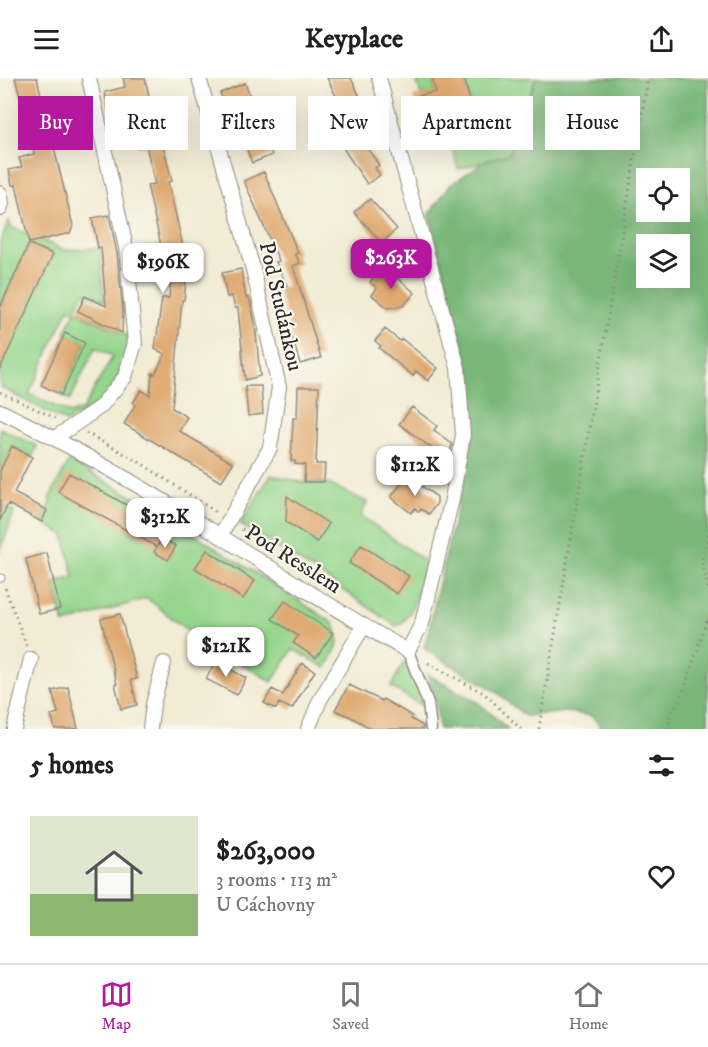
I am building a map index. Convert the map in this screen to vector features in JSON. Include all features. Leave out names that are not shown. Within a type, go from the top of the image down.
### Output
[{"type":"street","points":[[55,438],[100,407],[125,377],[135,343],[126,248],[89,78]]},
{"type":"street","name":"Pod Studánkou","points":[[199,78],[253,269],[279,387],[270,448],[220,536]]},
{"type":"street","points":[[379,78],[458,368],[463,435],[452,499],[422,622],[408,651],[428,703],[430,729]]},
{"type":"street","points":[[0,192],[2,203],[0,210]]},
{"type":"street","name":"Pod Resslem","points":[[0,411],[55,438],[220,536],[363,627],[408,651]]},
{"type":"street","points":[[308,729],[320,700],[363,627]]},
{"type":"street","points":[[14,729],[31,659]]},
{"type":"street","points":[[150,729],[153,704],[164,663]]},
{"type":"path","points":[[538,729],[648,78]]},
{"type":"path","points":[[708,534],[702,559],[708,588]]},
{"type":"path","points":[[1,578],[31,659]]},
{"type":"path","points":[[670,729],[669,719],[684,689],[708,617]]},
{"type":"path","points":[[438,668],[484,694],[521,729]]},
{"type":"green space","points":[[416,78],[432,78],[436,93],[421,95]]},
{"type":"green space","points":[[464,78],[536,78],[530,96],[469,96]]},
{"type":"green space","points":[[536,78],[708,78],[708,729],[602,729],[592,716],[567,712],[525,716],[494,690],[424,649],[472,443],[472,380],[429,214],[450,185],[485,161],[509,154],[510,150],[533,150],[533,96],[530,96]]},
{"type":"green space","points":[[453,150],[510,150],[509,154],[458,169]]},
{"type":"green space","points":[[9,221],[11,227],[64,250],[99,248],[104,301],[84,292],[75,311],[128,336],[126,353],[120,372],[106,396],[92,408],[66,422],[0,387],[0,366],[52,254],[29,244],[0,308],[0,242]],"holes":[[[69,308],[75,311],[65,333],[85,343],[61,395],[70,400],[95,348],[113,356],[83,409],[71,414],[29,394]]]},
{"type":"green space","points":[[0,428],[37,446],[32,457],[12,446],[0,471]]},
{"type":"green space","points":[[69,461],[170,519],[333,623],[338,641],[326,668],[293,649],[272,682],[193,635],[147,598],[64,624],[54,583],[74,577],[64,535],[42,522],[52,501],[49,499]]},
{"type":"green space","points":[[271,475],[305,483],[326,483],[367,502],[361,516],[425,561],[412,608],[402,622],[396,626],[240,524]]},
{"type":"green space","points":[[0,505],[14,512],[0,552]]},
{"type":"green space","points":[[404,662],[414,679],[424,707],[391,687]]},
{"type":"green space","points":[[427,674],[479,703],[508,729],[439,729],[436,704]]},
{"type":"building","points":[[15,78],[37,78],[41,96],[20,96]]},
{"type":"building","points":[[123,78],[145,78],[149,96],[106,96],[105,92],[125,87]]},
{"type":"building","points":[[327,78],[351,78],[360,96],[336,96]]},
{"type":"building","points":[[432,78],[464,78],[469,96],[418,96],[436,92]]},
{"type":"building","points":[[245,83],[250,96],[221,96],[220,93]]},
{"type":"building","points":[[33,150],[55,150],[73,226],[70,233],[29,243],[16,185],[12,185],[9,170],[22,167],[19,158],[34,154]]},
{"type":"building","points":[[147,150],[164,150],[172,181],[168,182],[185,255],[188,255],[192,271],[187,272],[184,300],[182,300],[172,408],[187,417],[179,431],[233,463],[221,482],[124,424],[141,390],[150,395],[152,373],[155,374],[165,354],[155,349],[162,298],[169,298],[173,259],[157,262],[154,247],[161,245],[147,185],[155,184]]},
{"type":"building","points":[[247,150],[270,150],[272,155],[252,163]]},
{"type":"building","points":[[344,150],[369,150],[379,165],[375,168],[380,175],[367,184]]},
{"type":"building","points":[[264,172],[298,253],[295,254],[300,263],[293,266],[321,358],[300,364],[278,289],[287,286],[276,262],[279,261],[244,181]]},
{"type":"building","points":[[370,199],[397,229],[382,243],[354,212]]},
{"type":"building","points":[[109,215],[117,253],[123,311],[122,333],[78,311],[85,296],[106,306],[101,248],[98,248],[92,218]]},
{"type":"building","points":[[29,244],[53,254],[0,369],[0,308]]},
{"type":"building","points":[[241,269],[246,298],[249,297],[255,323],[260,376],[245,380],[238,308],[235,308],[232,296],[227,297],[222,273]]},
{"type":"building","points":[[380,270],[388,276],[391,272],[415,293],[403,306],[388,308],[372,295],[377,288],[370,282]]},
{"type":"building","points":[[385,329],[400,341],[402,339],[438,368],[428,381],[416,371],[413,376],[379,348],[381,346],[375,341]]},
{"type":"building","points":[[65,333],[85,343],[61,395],[41,385]]},
{"type":"building","points":[[245,386],[261,386],[263,414],[248,416]]},
{"type":"building","points":[[298,387],[319,387],[316,464],[325,464],[324,482],[304,482],[305,465],[291,461],[293,418],[297,418]]},
{"type":"building","points":[[412,407],[437,426],[434,430],[452,444],[449,461],[399,424]]},
{"type":"building","points":[[12,446],[32,457],[14,493],[47,510],[42,522],[8,504],[0,521],[0,471]]},
{"type":"building","points":[[69,473],[168,528],[157,547],[58,492]]},
{"type":"building","points":[[407,476],[437,497],[437,503],[429,514],[421,509],[419,512],[415,508],[411,513],[391,497]]},
{"type":"building","points":[[287,496],[329,524],[317,542],[286,522]]},
{"type":"building","points":[[162,538],[176,546],[168,560],[154,552]]},
{"type":"building","points":[[361,545],[409,576],[397,594],[349,563]]},
{"type":"building","points":[[207,550],[255,581],[243,599],[195,568]]},
{"type":"building","points":[[47,553],[60,609],[39,614],[26,559]]},
{"type":"building","points":[[285,601],[333,633],[316,658],[293,643],[298,636],[272,619]]},
{"type":"building","points":[[120,614],[137,679],[131,680],[137,705],[121,709],[101,619]]},
{"type":"building","points":[[216,661],[246,678],[237,695],[206,679]]},
{"type":"building","points":[[302,663],[315,671],[292,709],[279,703],[276,709],[264,703],[272,689],[283,695]]},
{"type":"building","points":[[349,685],[382,701],[383,699],[412,716],[411,719],[423,726],[423,729],[372,729],[335,710]]},
{"type":"building","points":[[68,687],[78,729],[55,729],[51,715],[58,713],[52,691]]}]
